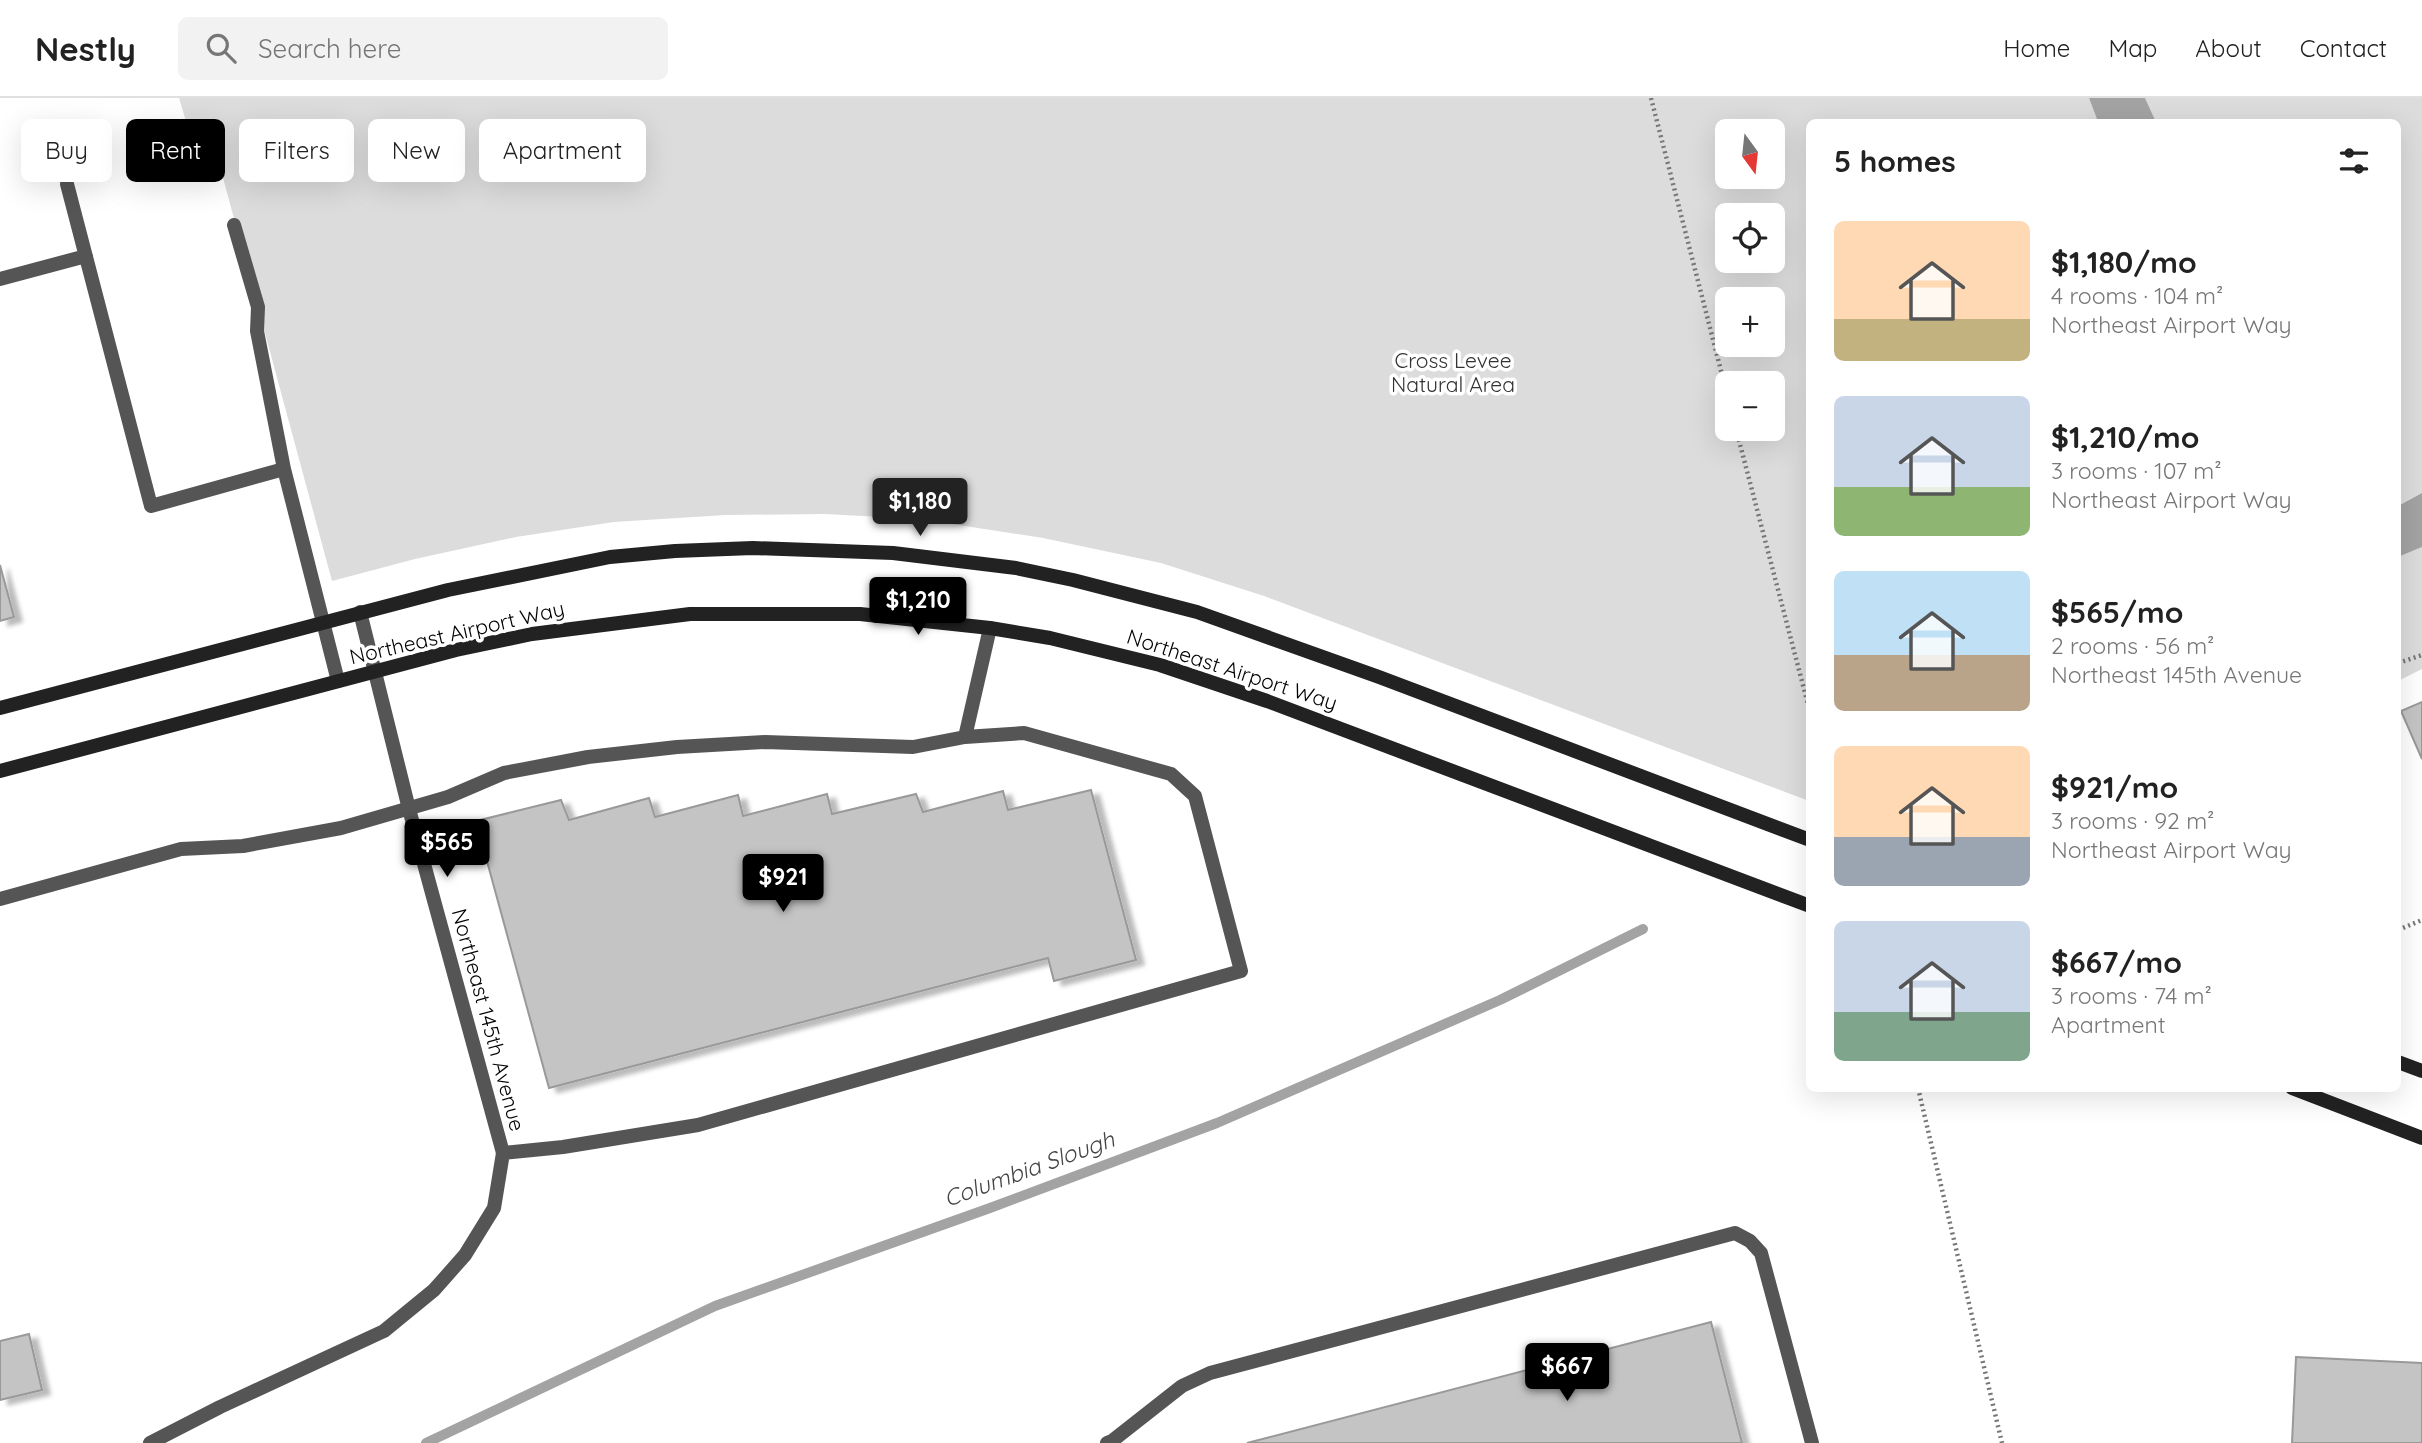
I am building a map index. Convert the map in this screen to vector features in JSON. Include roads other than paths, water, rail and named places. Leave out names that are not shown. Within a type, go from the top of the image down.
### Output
[{"type":"main road","name":"Northeast Airport Way","points":[[0,708],[360,612],[534,571],[610,557],[675,551],[829,549],[1016,568],[1197,612],[1379,677],[1806,838]]},
{"type":"main road","name":"Northeast Airport Way","points":[[0,771],[456,650],[532,634],[690,614],[860,614],[990,628],[1050,638],[1160,665],[1267,701],[1806,904]]},
{"type":"main road","points":[[2401,1063],[2422,1072]]},
{"type":"main road","points":[[2302,1092],[2422,1138]]},
{"type":"street","points":[[67,184],[151,506],[284,469]]},
{"type":"street","points":[[234,225],[258,307],[257,331],[284,469],[338,681]]},
{"type":"street","points":[[0,279],[86,256]]},
{"type":"street","name":"Northeast 145th Avenue","points":[[360,612],[409,809],[503,1153]]},
{"type":"street","points":[[965,737],[990,628]]},
{"type":"street","points":[[0,899],[181,849],[243,846],[341,828],[448,797],[504,773],[588,757],[677,747],[765,742],[913,747],[965,737],[1024,733],[1171,774],[1195,796],[1241,971],[698,1125],[563,1147],[503,1153],[495,1208],[465,1255],[434,1290],[384,1331],[150,1443]]},
{"type":"street","points":[[1107,1443],[1182,1386],[1210,1373],[1735,1233],[1750,1241],[1761,1253],[1812,1443]]},
{"type":"waterway","name":"Columbia Slough","points":[[426,1443],[715,1306],[990,1208],[1217,1123],[1500,1000],[1643,929]]},
{"type":"park label","name":"Cross Levee Natural Area","points":[[1453,373]]}]
